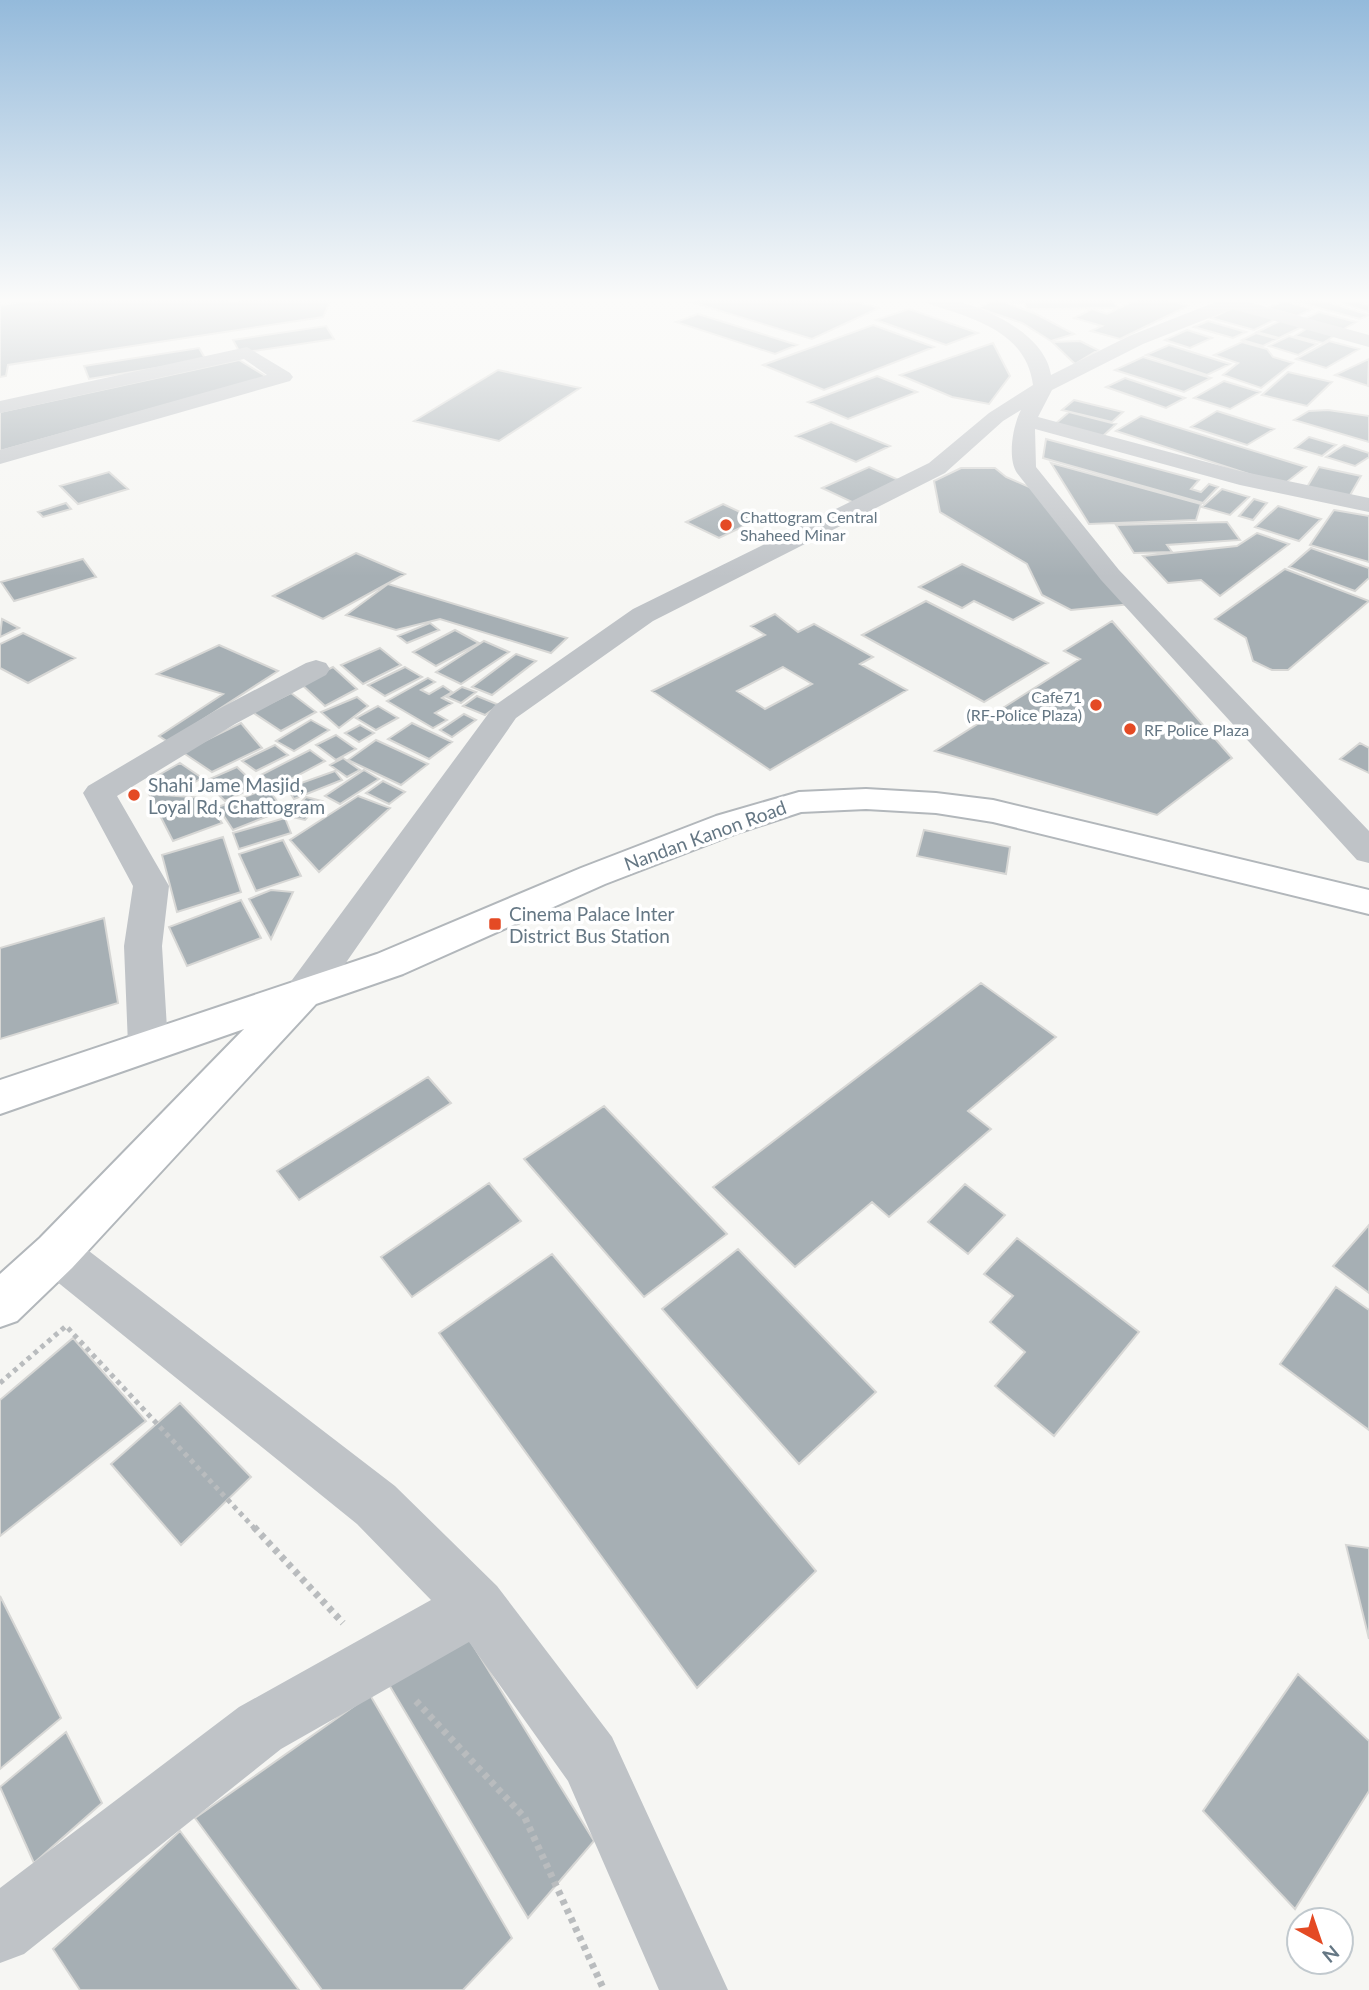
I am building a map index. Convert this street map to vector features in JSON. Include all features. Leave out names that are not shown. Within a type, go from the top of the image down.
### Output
[{"type":"main road","name":"Nandan Kanon Road","points":[[0,1097],[306,990],[390,964],[593,876],[728,824],[799,802],[866,799],[936,803],[993,811],[1369,902]]},
{"type":"main road","points":[[0,1305],[55,1253],[306,990]]},
{"type":"street","points":[[0,407],[74,391]]},
{"type":"street","points":[[0,457],[235,391]]},
{"type":"street","points":[[306,990],[505,712],[643,615],[937,468],[996,417],[1037,391]]},
{"type":"street","points":[[1041,391],[1026,420],[1025,468],[1101,565],[1369,852]]},
{"type":"street","points":[[1026,420],[1183,464],[1304,494],[1369,505]]},
{"type":"street","points":[[148,1045],[143,946],[151,886],[99,793],[224,718],[316,669]]},
{"type":"street","points":[[55,1253],[376,1505],[477,1606],[590,1759],[694,1990]]},
{"type":"street","points":[[0,1930],[260,1728],[477,1606]]},
{"type":"path","points":[[0,1383],[66,1326],[347,1628]]},
{"type":"path","points":[[412,1698],[525,1818],[604,1990]]},
{"type":"building","points":[[97,391],[217,391],[0,451],[0,412]]},
{"type":"building","points":[[464,391],[576,391],[499,441],[414,421]]},
{"type":"building","points":[[838,391],[917,392],[848,419],[808,402]]},
{"type":"building","points":[[938,391],[999,391],[989,404],[952,397]]},
{"type":"building","points":[[1117,391],[1164,391],[1185,398],[1166,408]]},
{"type":"building","points":[[1207,391],[1260,392],[1230,409],[1194,398]]},
{"type":"building","points":[[1267,391],[1323,391],[1307,406],[1262,395]]},
{"type":"building","points":[[1074,400],[1123,412],[1112,422],[1062,410]]},
{"type":"building","points":[[1328,410],[1369,416],[1369,442],[1294,420],[1309,411]]},
{"type":"building","points":[[1217,411],[1274,429],[1247,445],[1191,427]]},
{"type":"building","points":[[1069,412],[1116,424],[1102,437],[1054,425]]},
{"type":"building","points":[[1141,416],[1306,467],[1283,485],[1116,431]]},
{"type":"building","points":[[831,422],[890,446],[856,462],[796,436]]},
{"type":"building","points":[[1309,437],[1336,445],[1322,456],[1295,448]]},
{"type":"building","points":[[1046,439],[1199,480],[1191,489],[1201,492],[1209,484],[1218,487],[1203,503],[1043,458]]},
{"type":"building","points":[[1344,445],[1369,453],[1369,457],[1355,466],[1326,457]]},
{"type":"building","points":[[1051,463],[1201,504],[1196,520],[1089,524]]},
{"type":"building","points":[[869,467],[901,481],[854,503],[822,488]]},
{"type":"building","points":[[1319,467],[1361,476],[1349,497],[1307,487]]},
{"type":"building","points":[[961,468],[995,468],[1006,477],[1034,489],[1132,604],[1071,610],[1042,595],[1027,564],[940,512],[934,481]]},
{"type":"building","points":[[109,472],[128,489],[78,504],[60,486]]},
{"type":"building","points":[[1222,489],[1249,497],[1230,515],[1202,507]]},
{"type":"building","points":[[1254,499],[1267,503],[1253,520],[1239,516]]},
{"type":"building","points":[[66,503],[71,509],[43,517],[38,512]]},
{"type":"building","points":[[723,504],[757,520],[719,538],[686,522]]},
{"type":"building","points":[[1278,506],[1321,519],[1299,541],[1255,527]]},
{"type":"building","points":[[1334,510],[1369,516],[1369,562],[1310,545]]},
{"type":"building","points":[[1227,522],[1240,540],[1167,545],[1172,552],[1134,553],[1116,525]]},
{"type":"building","points":[[1257,533],[1289,544],[1220,596],[1201,580],[1168,583],[1143,556],[1237,546]]},
{"type":"building","points":[[1311,548],[1369,568],[1369,578],[1355,591],[1289,567]]},
{"type":"building","points":[[356,553],[405,574],[323,619],[273,596]]},
{"type":"building","points":[[83,559],[96,577],[14,601],[1,582]]},
{"type":"building","points":[[962,564],[1043,603],[1013,620],[974,601],[962,608],[919,587]]},
{"type":"building","points":[[1285,569],[1369,601],[1288,670],[1272,670],[1253,661],[1246,638],[1215,619]]},
{"type":"building","points":[[388,584],[567,638],[551,653],[440,619],[396,630],[346,615]]},
{"type":"building","points":[[926,601],[1048,663],[984,702],[862,635]]},
{"type":"building","points":[[775,614],[798,632],[814,624],[873,657],[860,664],[907,690],[770,770],[652,691],[765,635],[751,626]],"holes":[[[783,667],[812,684],[765,709],[737,691]]]},
{"type":"building","points":[[2,619],[19,628],[0,637]]},
{"type":"building","name":"Cafe71 (RF-Police Plaza)","points":[[1112,621],[1232,758],[1157,815],[935,751],[1080,659],[1064,651]]},
{"type":"building","points":[[430,623],[439,630],[407,643],[398,636]]},
{"type":"building","points":[[455,630],[479,643],[436,666],[413,652]]},
{"type":"building","points":[[23,633],[75,658],[28,683],[0,668],[0,644]]},
{"type":"building","points":[[484,641],[509,652],[461,684],[436,672]]},
{"type":"building","points":[[219,645],[278,671],[168,742],[159,736],[223,694],[157,674]]},
{"type":"building","points":[[380,648],[401,665],[363,684],[341,665]]},
{"type":"building","points":[[516,654],[536,661],[492,695],[472,687]]},
{"type":"building","points":[[333,667],[357,689],[325,706],[300,683]]},
{"type":"building","points":[[405,667],[422,677],[385,696],[368,685]]},
{"type":"building","points":[[428,678],[435,682],[421,690],[429,694],[443,686],[452,692],[442,698],[452,703],[435,713],[447,720],[433,728],[387,701]]},
{"type":"building","points":[[462,687],[476,692],[461,703],[447,697]]},
{"type":"building","points":[[291,693],[316,712],[281,731],[252,712]]},
{"type":"building","points":[[477,696],[499,705],[485,715],[463,706]]},
{"type":"building","points":[[357,697],[368,706],[339,728],[321,712]]},
{"type":"building","points":[[378,706],[398,718],[376,730],[356,718]]},
{"type":"building","points":[[464,714],[476,720],[452,737],[440,730]]},
{"type":"building","points":[[311,720],[329,730],[294,751],[276,741]]},
{"type":"building","points":[[241,723],[262,748],[212,772],[182,752]]},
{"type":"building","points":[[412,723],[452,742],[429,759],[388,739]]},
{"type":"building","points":[[360,725],[374,733],[359,742],[345,733]]},
{"type":"building","points":[[336,735],[356,749],[336,760],[316,745]]},
{"type":"building","points":[[376,740],[428,764],[401,785],[348,760]]},
{"type":"building","points":[[1360,743],[1369,748],[1369,773],[1340,759]]},
{"type":"building","points":[[275,745],[288,755],[256,771],[242,761]]},
{"type":"building","points":[[310,750],[325,761],[276,787],[261,775]]},
{"type":"building","points":[[343,758],[360,770],[347,777],[330,765]]},
{"type":"building","points":[[180,763],[202,778],[179,791],[157,776]]},
{"type":"building","points":[[237,767],[257,786],[225,801],[205,781]]},
{"type":"building","points":[[364,770],[379,779],[340,804],[325,796]]},
{"type":"building","points":[[335,771],[342,780],[294,799],[287,788]]},
{"type":"building","points":[[383,781],[405,792],[389,804],[366,793]]},
{"type":"building","points":[[268,788],[283,810],[233,830],[218,807]]},
{"type":"building","points":[[149,794],[205,798],[222,823],[173,841]]},
{"type":"building","points":[[358,796],[390,808],[319,872],[290,840]]},
{"type":"building","points":[[306,797],[322,801],[305,820],[288,816]]},
{"type":"building","points":[[285,818],[291,833],[239,849],[233,833]]},
{"type":"building","points":[[924,830],[1010,847],[1006,874],[917,856]]},
{"type":"building","points":[[223,837],[241,892],[177,912],[162,855]]},
{"type":"building","points":[[283,840],[301,876],[256,891],[239,854]]},
{"type":"building","points":[[271,890],[293,892],[271,939],[249,899]]},
{"type":"building","points":[[241,900],[261,938],[187,966],[169,927]]},
{"type":"building","points":[[104,918],[118,1003],[0,1039],[0,948]]},
{"type":"building","points":[[981,983],[1056,1037],[968,1111],[991,1129],[889,1217],[872,1202],[795,1267],[713,1187]]},
{"type":"building","points":[[428,1077],[451,1103],[299,1200],[277,1171]]},
{"type":"building","points":[[604,1106],[727,1234],[644,1297],[524,1159]]},
{"type":"building","points":[[489,1183],[521,1221],[412,1297],[381,1257]]},
{"type":"building","points":[[965,1184],[1005,1215],[968,1254],[928,1222]]},
{"type":"building","points":[[1369,1225],[1369,1293],[1333,1266]]},
{"type":"building","points":[[1017,1238],[1139,1332],[1054,1436],[995,1386],[1025,1352],[990,1322],[1013,1296],[984,1274]]},
{"type":"building","points":[[738,1249],[876,1392],[799,1464],[662,1309]]},
{"type":"building","points":[[552,1254],[816,1571],[697,1688],[439,1333]]},
{"type":"building","points":[[1336,1287],[1369,1310],[1369,1430],[1280,1364]]},
{"type":"building","points":[[73,1338],[146,1421],[0,1536],[0,1400]]},
{"type":"building","points":[[180,1403],[251,1477],[181,1545],[111,1464]]},
{"type":"building","points":[[1346,1545],[1369,1548],[1369,1639]]},
{"type":"building","points":[[0,1596],[61,1718],[0,1769]]},
{"type":"building","points":[[458,1621],[594,1841],[528,1918],[388,1683]]},
{"type":"building","points":[[1298,1674],[1369,1741],[1369,1791],[1297,1906],[1292,1906],[1203,1811]]},
{"type":"building","points":[[370,1695],[512,1938],[463,1990],[322,1990],[195,1818]]},
{"type":"building","points":[[66,1732],[102,1803],[34,1863],[0,1787]]},
{"type":"building","points":[[180,1831],[299,1990],[80,1990],[53,1949]]},
{"type":"place","name":"Chattogram Central Shaheed Minar","points":[[726,525]]},
{"type":"place","name":"Cafe71 (RF-Police Plaza)","points":[[1096,705]]},
{"type":"place","name":"RF Police Plaza","points":[[1130,729]]},
{"type":"place","name":"Shahi Jame Masjid, Loyal Rd, Chattogram","points":[[134,795]]},
{"type":"place","name":"Cinema Palace Inter District Bus Station","points":[[495,924]]}]
